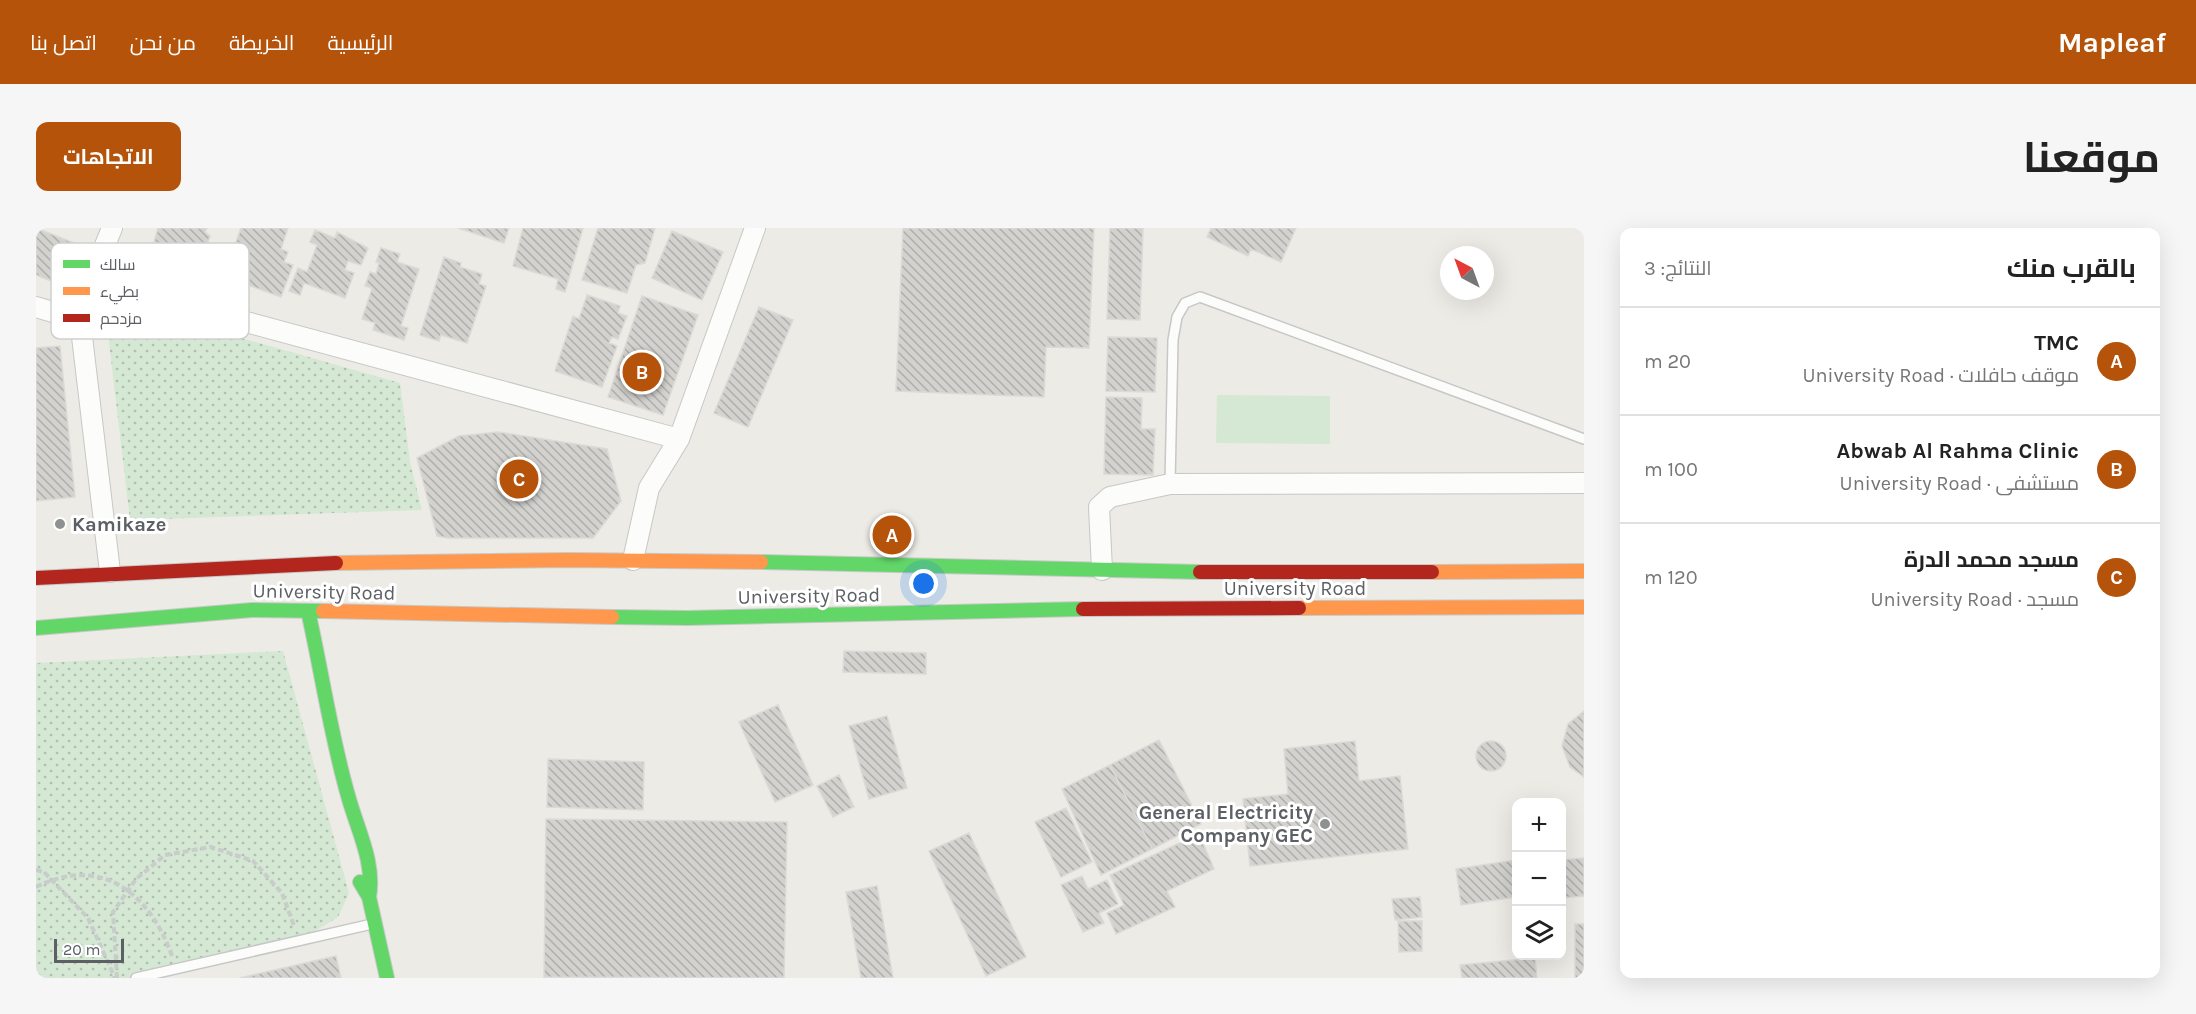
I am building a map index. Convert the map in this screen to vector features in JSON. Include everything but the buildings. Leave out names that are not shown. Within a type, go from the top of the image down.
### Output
[{"type":"main road","name":"University Road","points":[[36,578],[281,562],[633,560],[1102,570],[1584,572]]},
{"type":"main road","name":"University Road","points":[[36,628],[252,610],[688,618],[1107,608],[1584,607]]},
{"type":"main road","points":[[308,611],[349,800],[348,819],[357,870],[361,885],[369,897],[387,978]]},
{"type":"street","points":[[106,243],[112,228]]},
{"type":"street","points":[[633,560],[649,488],[679,439],[754,228]]},
{"type":"street","points":[[36,307],[51,311]]},
{"type":"street","points":[[249,323],[679,439]]},
{"type":"street","points":[[82,339],[110,572]]},
{"type":"street","points":[[1102,570],[1099,507],[1110,497],[1170,484],[1584,483]]},
{"type":"lane","points":[[1170,484],[1173,340],[1177,317],[1185,303],[1200,297],[1584,439]]},
{"type":"lane","points":[[135,978],[374,923]]},
{"type":"path","points":[[116,978],[113,912],[136,879],[165,855],[211,847],[253,861],[282,893],[299,940]]},
{"type":"path","points":[[36,870],[44,872],[88,918],[116,978]]},
{"type":"path","points":[[36,887],[51,880],[82,875],[130,890],[147,906],[163,930],[177,968]]},
{"type":"green space","points":[[109,339],[245,339],[400,383],[410,462],[422,510],[130,520]]},
{"type":"green space","points":[[1217,395],[1330,396],[1330,444],[1216,443]]},
{"type":"green space","points":[[283,651],[349,893],[338,917],[299,941],[136,978],[36,978],[36,663]]},
{"type":"traffic: fast","points":[[761,562],[1200,572]]},
{"type":"traffic: fast","points":[[612,617],[688,618],[1083,609]]},
{"type":"traffic: fast","points":[[36,628],[252,610],[323,611]]},
{"type":"traffic: fast","points":[[308,611],[337,753],[368,859],[369,897]]},
{"type":"traffic: fast","points":[[360,882],[369,897],[387,978]]},
{"type":"traffic: slow","points":[[336,563],[569,560],[761,562]]},
{"type":"traffic: slow","points":[[1432,572],[1584,571]]},
{"type":"traffic: slow","points":[[1299,608],[1584,607]]},
{"type":"traffic: slow","points":[[323,611],[612,617]]},
{"type":"traffic: jam","points":[[36,578],[336,563]]},
{"type":"traffic: jam","points":[[1200,572],[1432,572]]},
{"type":"traffic: jam","points":[[1083,609],[1299,608]]},
{"type":"place","name":"Abwab Al Rahma Clinic","points":[[642,372]]},
{"type":"place","name":"مسجد محمد الدرة","points":[[519,479]]},
{"type":"place","name":"Kamikaze","points":[[60,524]]},
{"type":"place","name":"TMC","points":[[892,535]]},
{"type":"place","name":"General Electricity Company GEC","points":[[1325,824]]}]
